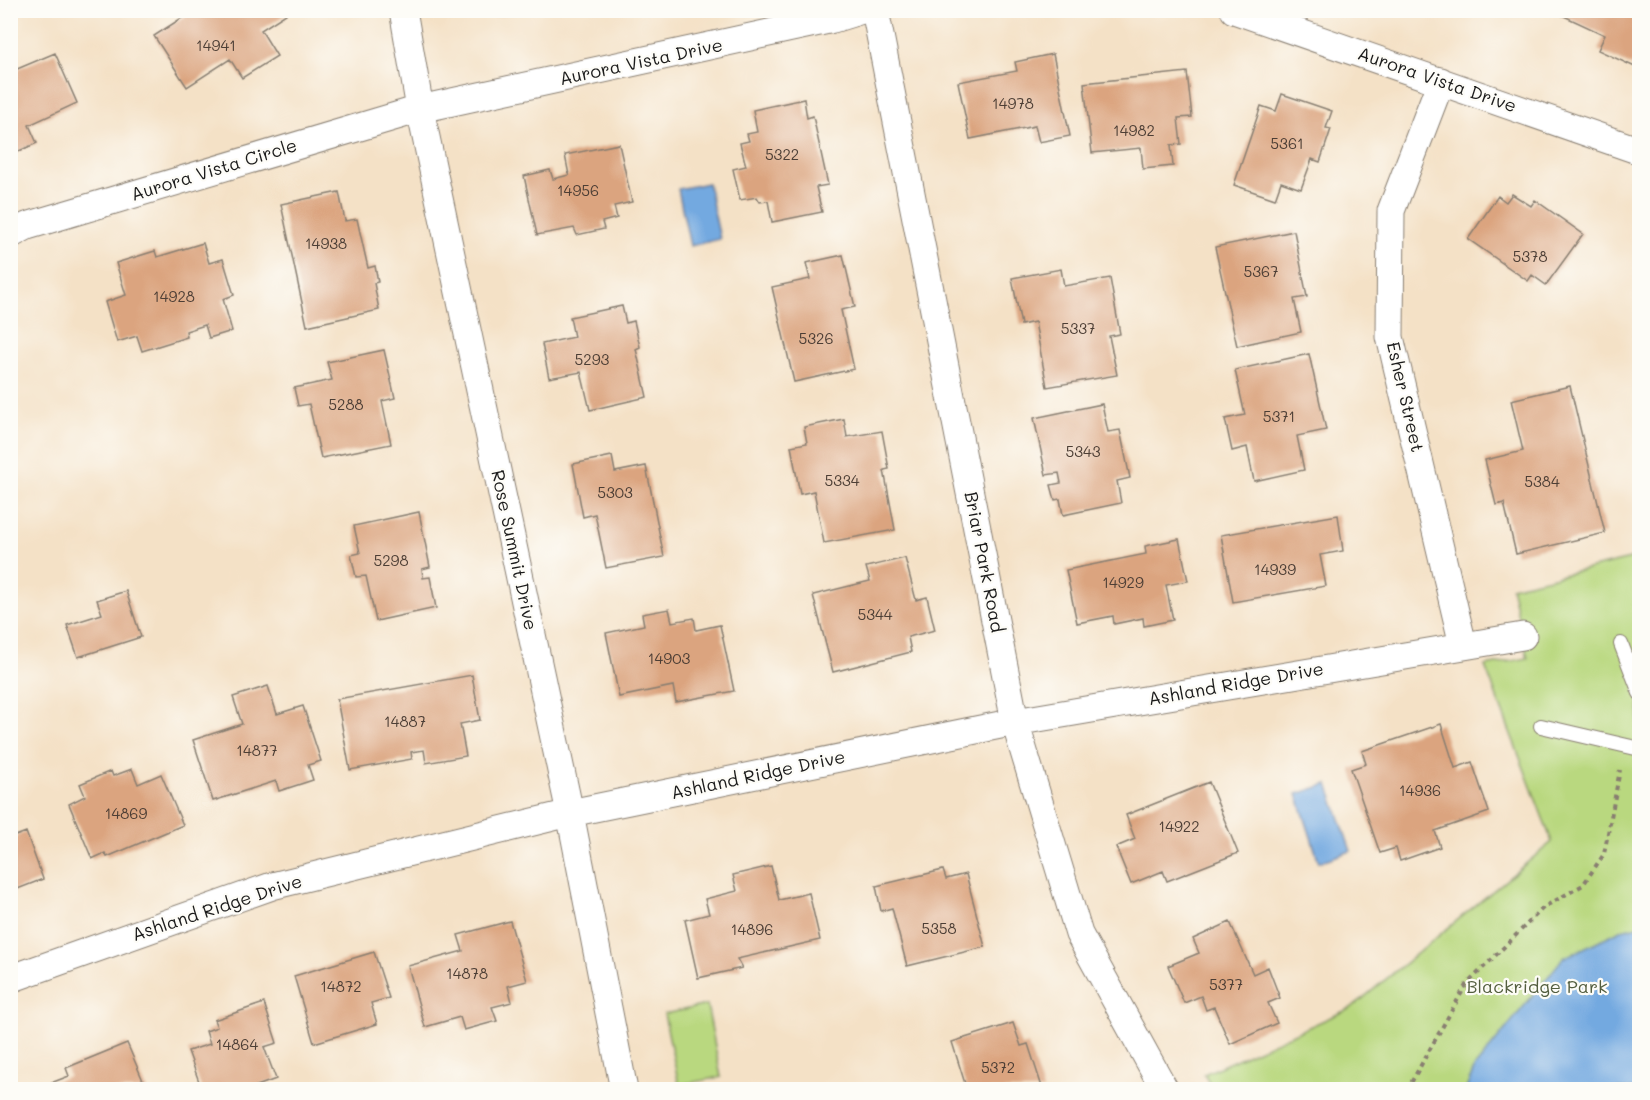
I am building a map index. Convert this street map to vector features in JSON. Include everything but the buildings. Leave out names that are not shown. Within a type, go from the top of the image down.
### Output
[{"type":"street","name":"Rose Summit Drive","points":[[403,10],[420,109],[570,813],[624,1089]]},
{"type":"street","name":"Aurora Vista Drive","points":[[420,109],[810,24],[862,10]]},
{"type":"street","name":"Briar Park Road","points":[[875,10],[1015,722],[1079,934],[1165,1089]]},
{"type":"street","name":"Aurora Vista Drive","points":[[1234,10],[1640,151]]},
{"type":"street","name":"Esher Street","points":[[1441,81],[1391,211],[1390,337],[1463,645]]},
{"type":"street","name":"Aurora Vista Circle","points":[[10,235],[27,226],[420,109]]},
{"type":"street","name":"Ashland Ridge Drive","points":[[10,980],[272,886],[570,813],[1015,722],[1523,636]]},
{"type":"lane","points":[[1621,644],[1640,693]]},
{"type":"lane","points":[[1541,726],[1640,749]]},
{"type":"path","points":[[1407,1089],[1466,985],[1544,907],[1583,885],[1604,854],[1625,746]]},
{"type":"green space","name":"Blackridge Park","points":[[1639,557],[1639,1089],[1213,1090],[1204,1074],[1351,1008],[1552,842],[1485,666],[1528,658],[1511,587]]},
{"type":"green space","points":[[707,1005],[721,1077],[679,1085],[664,1014]]},
{"type":"water","points":[[708,183],[720,239],[690,246],[678,189]]},
{"type":"water","points":[[1328,784],[1351,851],[1319,862],[1297,794]]},
{"type":"water","points":[[1639,926],[1639,1089],[1466,1089],[1475,1067],[1563,958],[1621,930]]}]
